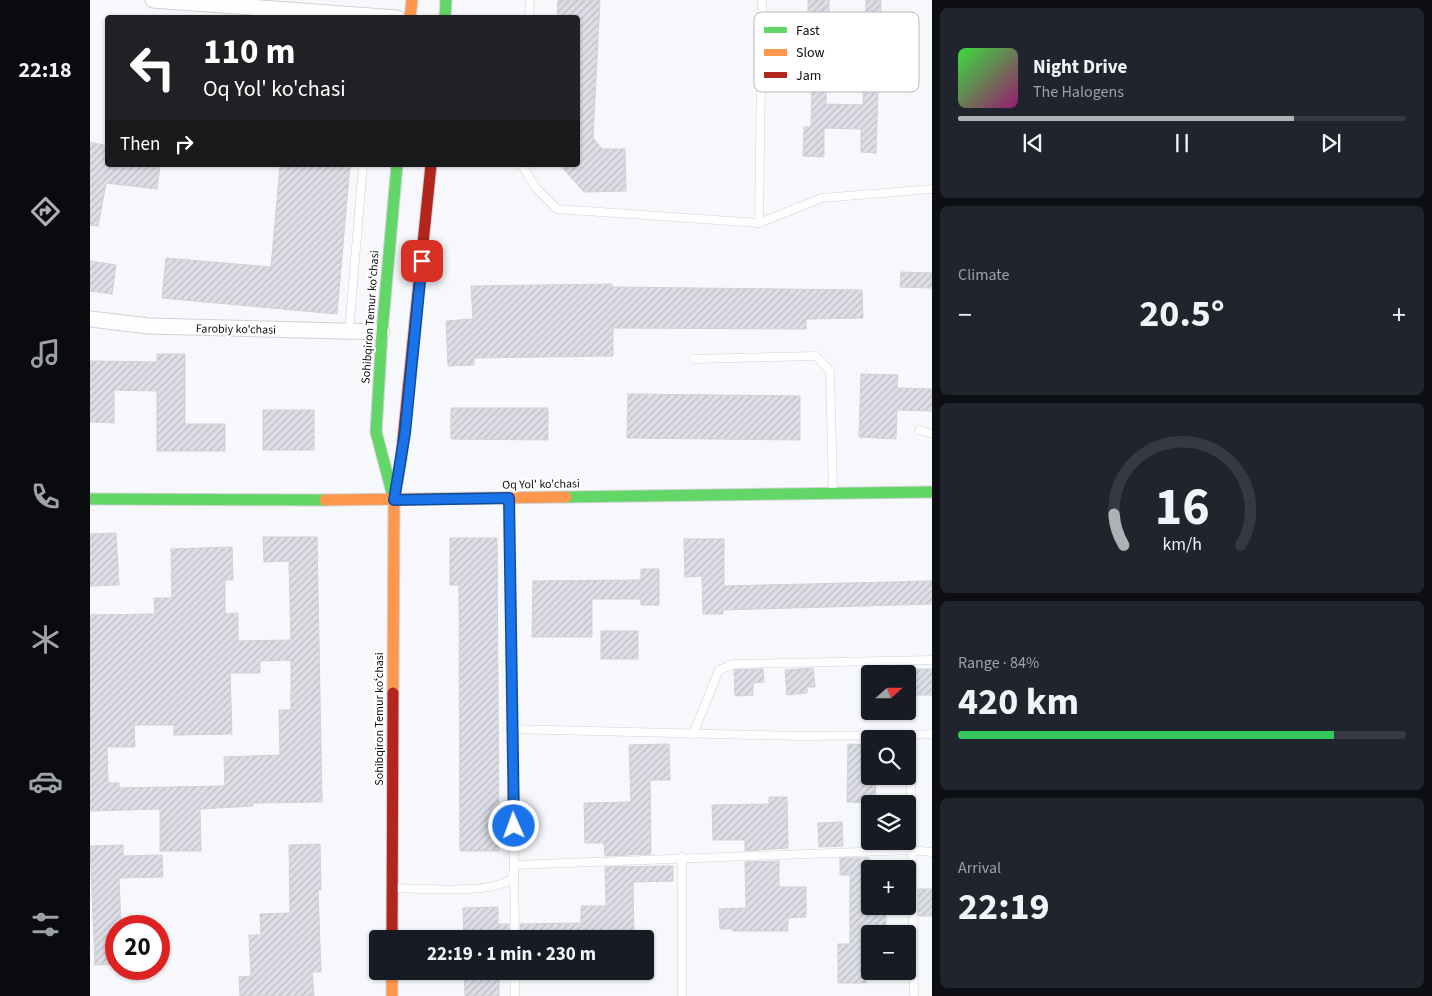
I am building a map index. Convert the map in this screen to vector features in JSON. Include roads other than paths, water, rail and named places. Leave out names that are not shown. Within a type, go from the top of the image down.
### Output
[{"type":"main road","points":[[410,15],[412,0]]},
{"type":"main road","points":[[445,15],[446,0]]},
{"type":"main road","name":"Sohibqiron Temur koʻchasi","points":[[394,500],[376,432],[382,332],[397,167]]},
{"type":"main road","name":"Sohibqiron Temur koʻchasi","points":[[392,930],[394,500],[405,433],[431,167]]},
{"type":"main road","name":"Oq Yol' ko'chasi","points":[[90,499],[394,500],[932,492]]},
{"type":"main road","points":[[392,980],[392,996]]},
{"type":"street","points":[[153,0],[360,15]]},
{"type":"street","name":"Farobiy ko'chasi","points":[[90,319],[149,326],[382,332]]},
{"type":"lane","points":[[530,0],[530,15]]},
{"type":"lane","points":[[759,223],[761,92]]},
{"type":"lane","points":[[349,331],[363,167]]},
{"type":"lane","points":[[523,167],[536,188],[557,209],[759,223],[822,198],[932,189]]},
{"type":"lane","points":[[695,359],[816,356],[830,372],[833,494]]},
{"type":"lane","points":[[919,430],[932,434]]},
{"type":"lane","points":[[509,498],[515,930]]},
{"type":"lane","points":[[693,734],[719,670],[734,664],[932,660]]},
{"type":"lane","points":[[511,729],[800,736],[861,735]]},
{"type":"lane","points":[[916,735],[932,734]]},
{"type":"lane","points":[[515,864],[912,850],[932,852]]},
{"type":"lane","points":[[912,850],[914,996]]},
{"type":"lane","points":[[682,857],[682,996]]},
{"type":"lane","points":[[392,888],[487,888],[503,885],[512,879],[515,864]]},
{"type":"lane","points":[[515,980],[515,996]]}]
